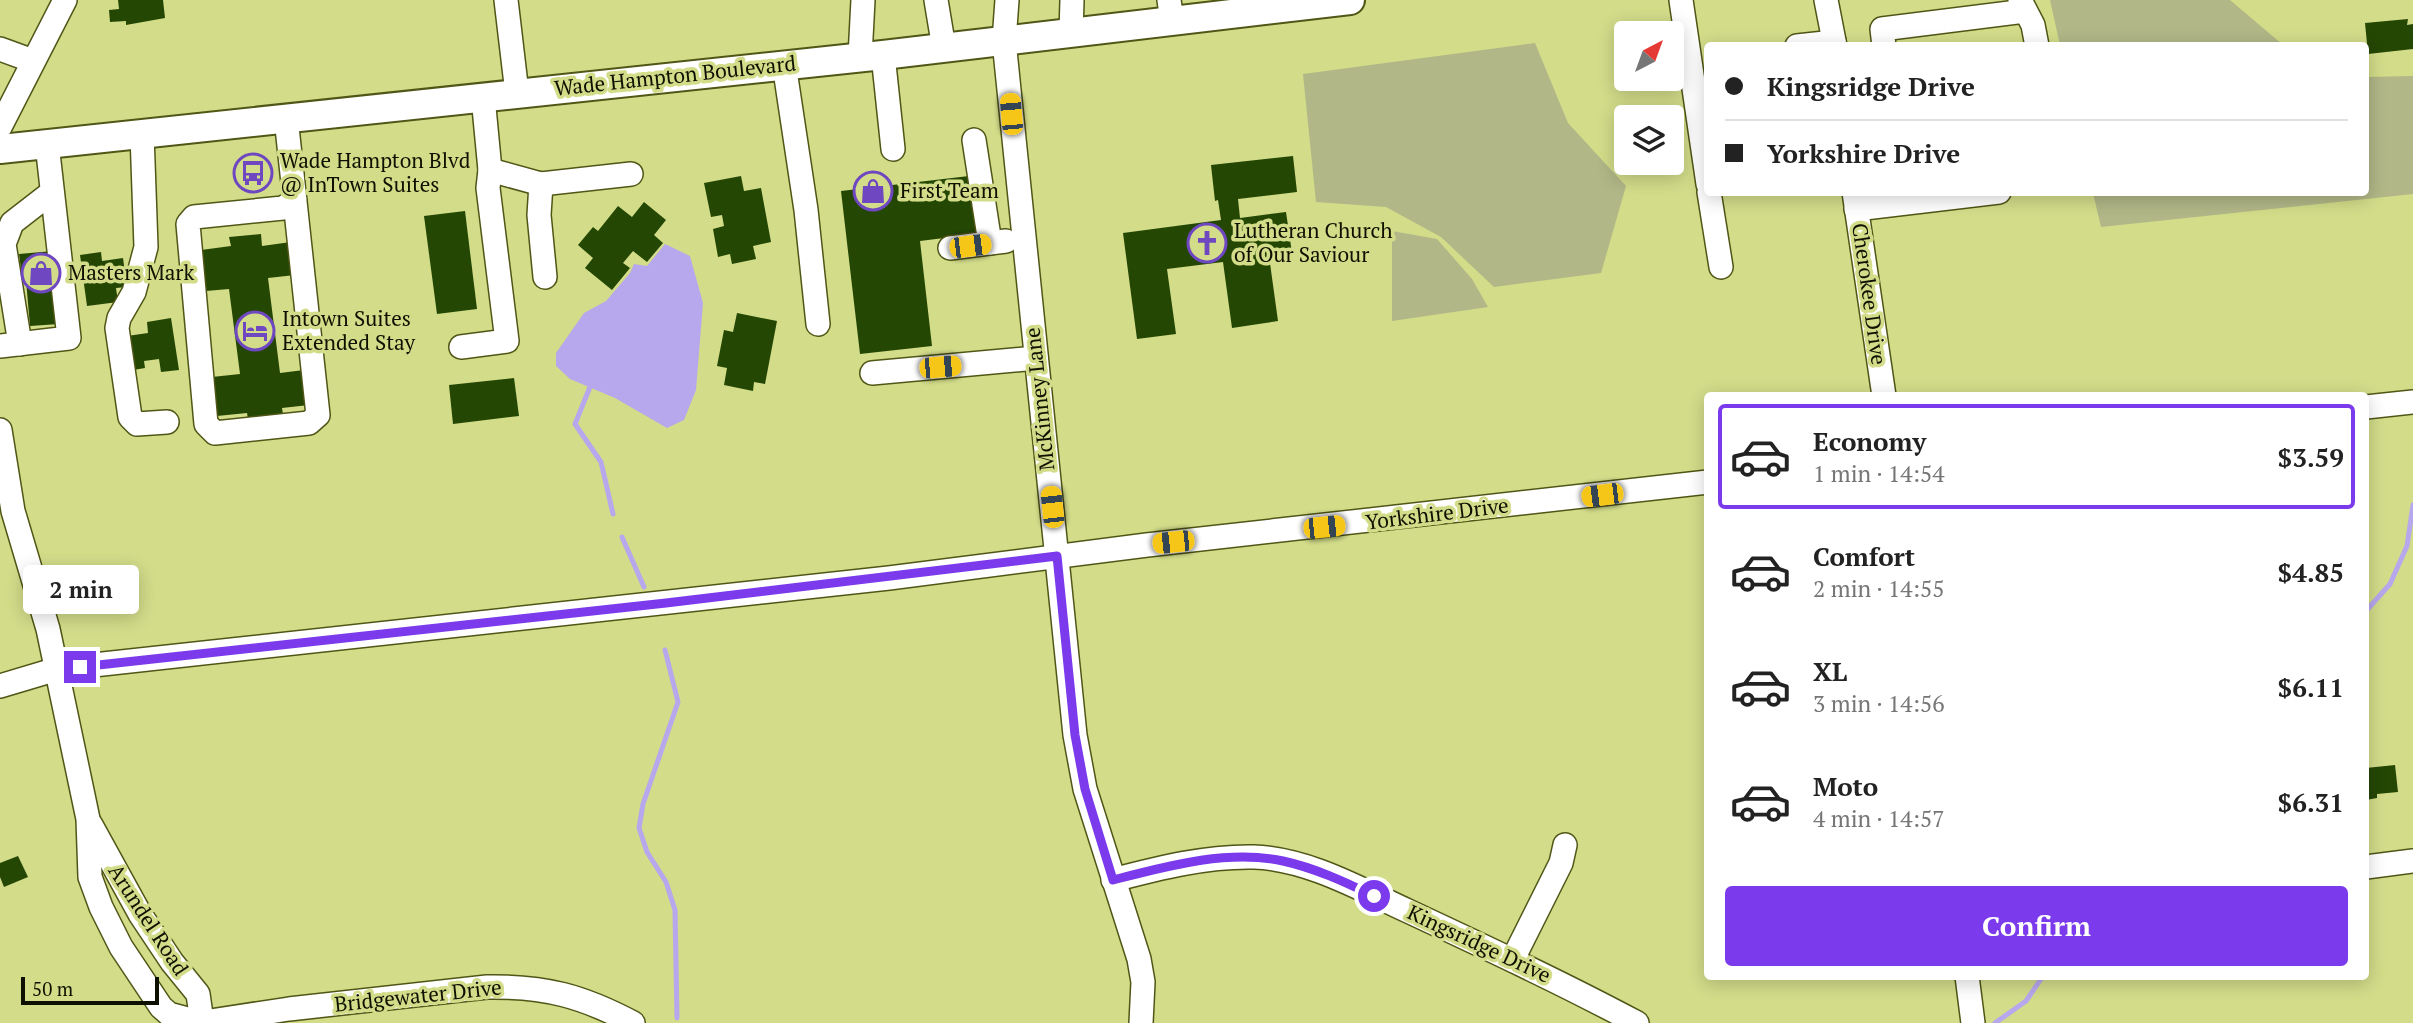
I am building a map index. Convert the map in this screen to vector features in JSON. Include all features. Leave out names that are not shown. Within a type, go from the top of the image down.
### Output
[{"type":"main road","name":"Wade Hampton Boulevard","points":[[0,149],[944,48],[1006,19],[1071,33],[1170,10],[1350,0]]},
{"type":"street","points":[[0,127],[65,0]]},
{"type":"street","points":[[506,0],[517,93]]},
{"type":"street","points":[[863,0],[892,149]]},
{"type":"street","points":[[936,0],[944,48]]},
{"type":"street","points":[[1071,33],[1072,0]]},
{"type":"street","points":[[1681,0],[1698,56],[1704,131]]},
{"type":"street","points":[[1826,0],[1834,42]]},
{"type":"street","points":[[1884,42],[1882,29],[2022,6],[2033,25],[2036,42]]},
{"type":"street","name":"McKinney Lane","points":[[1006,19],[1023,239],[1075,735],[1085,789],[1139,959],[1143,982],[1141,1023]]},
{"type":"street","points":[[0,49],[33,61]]},
{"type":"street","points":[[784,64],[806,211],[818,324]]},
{"type":"street","points":[[461,347],[507,341],[488,188],[490,170],[483,97]]},
{"type":"street","points":[[286,118],[295,200],[318,415],[309,423],[215,433],[206,424],[188,224],[194,218],[283,208],[295,200]]},
{"type":"street","points":[[142,134],[146,247],[134,292],[119,318],[117,328],[130,418],[137,424],[167,422]]},
{"type":"street","points":[[974,140],[990,243]]},
{"type":"street","points":[[47,144],[69,338],[10,345],[4,244],[12,223],[52,192]]},
{"type":"street","points":[[490,170],[541,184],[631,174]]},
{"type":"street","points":[[541,184],[539,215],[545,277]]},
{"type":"street","points":[[1710,196],[1721,267]]},
{"type":"street","points":[[1855,201],[1936,196]]},
{"type":"street","name":"Cherokee Drive","points":[[1855,201],[1883,392]]},
{"type":"street","points":[[950,248],[1023,239]]},
{"type":"street","points":[[872,373],[1036,358]]},
{"type":"street","points":[[2369,407],[2413,402]]},
{"type":"street","name":"Arundel Road","points":[[1,439],[13,511],[45,614],[88,820],[90,877],[121,947],[161,1007],[169,1014],[200,1023],[198,994],[172,962],[140,914],[88,820]]},
{"type":"street","name":"Yorkshire Drive","points":[[0,686],[57,669],[876,580],[1057,556],[1704,482]]},
{"type":"street","points":[[1513,959],[1561,863],[1566,845]]},
{"type":"street","name":"Kingsridge Drive","points":[[1113,880],[1209,859],[1254,858],[1281,861],[1351,885],[1513,959],[1637,1023]]},
{"type":"street","points":[[2369,867],[2413,862]]},
{"type":"street","points":[[1967,980],[1973,1023]]},
{"type":"street","name":"Bridgewater Drive","points":[[200,1023],[302,1007],[517,986],[544,988],[582,998],[633,1023]]},
{"type":"green space","points":[[2050,0],[2230,0],[2279,42],[2059,42]]},
{"type":"green space","points":[[1535,43],[1568,123],[1626,186],[1601,273],[1494,287],[1441,237],[1386,207],[1316,202],[1303,74]]},
{"type":"green space","points":[[2413,76],[2413,194],[2101,227],[2094,196],[2369,196],[2369,77]]},
{"type":"green space","points":[[1392,231],[1437,239],[1472,279],[1488,307],[1392,321]]},
{"type":"shaded area","points":[[665,244],[690,256],[703,303],[696,390],[684,420],[667,428],[615,398],[570,379],[556,366],[556,353],[584,313],[606,301],[630,273],[634,264],[647,266]]},
{"type":"building","points":[[118,0],[163,0],[165,18],[126,25],[126,21],[110,22],[109,10],[119,9]]},
{"type":"building","points":[[2408,19],[2407,25],[2413,24],[2413,49],[2369,54],[2365,23]]},
{"type":"building","name":"Lutheran Church of Our Saviour","points":[[1293,156],[1297,192],[1238,199],[1240,218],[1286,212],[1292,253],[1269,256],[1278,321],[1232,328],[1223,262],[1167,269],[1176,334],[1137,339],[1123,233],[1221,220],[1218,200],[1215,201],[1211,165]]},
{"type":"building","points":[[741,176],[744,191],[761,188],[771,242],[753,246],[756,259],[732,264],[730,254],[718,257],[713,229],[724,226],[722,215],[711,217],[704,183]]},
{"type":"building","points":[[969,176],[976,234],[920,241],[932,346],[860,354],[841,191]]},
{"type":"building","points":[[644,202],[666,220],[654,235],[663,243],[647,262],[633,251],[623,263],[630,268],[612,290],[585,268],[593,258],[578,245],[593,227],[598,231],[618,206],[632,217]]},
{"type":"building","points":[[465,211],[477,309],[437,314],[424,216]]},
{"type":"building","name":"Intown Suites Extended Stay","points":[[261,234],[262,246],[291,242],[295,275],[268,278],[280,373],[304,370],[309,405],[282,408],[284,421],[249,425],[247,413],[217,416],[212,377],[240,374],[229,289],[206,291],[201,250],[231,246],[229,237]]},
{"type":"building","points":[[53,251],[59,324],[30,326],[25,269],[21,269],[19,254]]},
{"type":"building","points":[[101,252],[102,261],[123,258],[127,287],[116,288],[118,302],[87,306],[80,255]]},
{"type":"building","points":[[737,313],[777,321],[765,384],[754,382],[753,391],[724,385],[727,368],[717,366],[724,330],[733,332]]},
{"type":"building","points":[[171,318],[179,370],[161,372],[159,359],[144,361],[145,368],[133,370],[127,336],[148,333],[147,322]]},
{"type":"building","points":[[514,378],[519,416],[453,424],[449,385]]},
{"type":"building","points":[[2395,765],[2398,792],[2377,794],[2377,798],[2369,799],[2369,768]]},
{"type":"building","points":[[18,856],[28,877],[4,887],[0,877],[0,863]]},
{"type":"waterway","points":[[590,387],[575,424],[601,462],[613,514]]},
{"type":"waterway","points":[[2369,608],[2390,584],[2407,546],[2413,505]]},
{"type":"waterway","points":[[622,537],[644,587]]},
{"type":"waterway","points":[[665,650],[678,702],[643,804],[639,828],[647,852],[666,882],[675,910],[677,1018]]},
{"type":"waterway","points":[[1995,1023],[2026,1001],[2040,980]]},
{"type":"place","name":"Wade Hampton Blvd @ InTown Suites","points":[[253,173]]},
{"type":"place","name":"First Team","points":[[873,191]]},
{"type":"place","name":"Lutheran Church of Our Saviour","points":[[1207,243]]},
{"type":"place","name":"Masters Mark","points":[[41,273]]},
{"type":"place","name":"Intown Suites Extended Stay","points":[[255,331]]},
{"type":"route","points":[[80,667],[889,578],[1057,556],[1075,735],[1085,789],[1113,880],[1209,859],[1254,858],[1309,868],[1374,896]]}]
